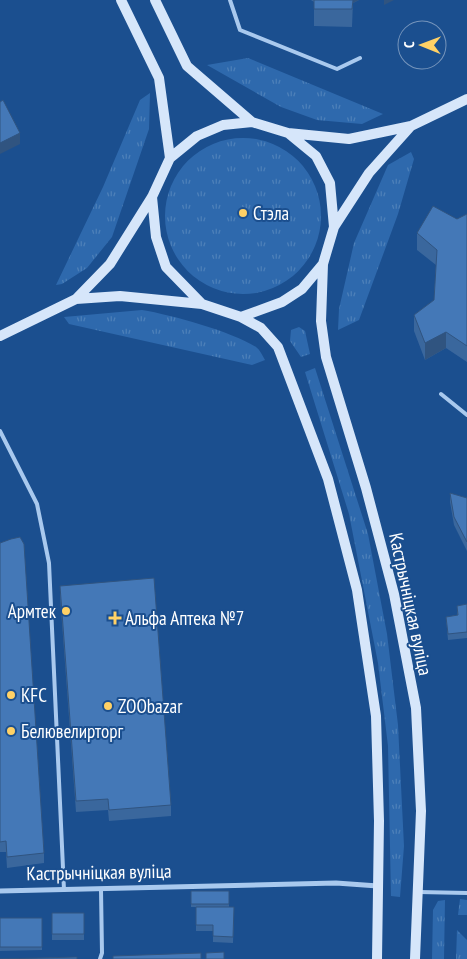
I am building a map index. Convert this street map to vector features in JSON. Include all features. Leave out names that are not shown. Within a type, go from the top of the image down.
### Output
[{"type":"main road","points":[[121,0],[159,78],[170,158]]},
{"type":"main road","points":[[155,0],[187,66],[252,122]]},
{"type":"main road","points":[[0,336],[76,299],[110,264],[152,197],[170,158],[197,136],[223,125],[252,122],[288,133],[349,138],[411,126],[467,99]]},
{"type":"main road","points":[[240,317],[282,302],[302,289],[323,264],[334,227],[369,173],[411,126]]},
{"type":"main road","points":[[288,133],[316,156],[330,183],[334,227]]},
{"type":"main road","points":[[152,197],[156,237],[166,267],[202,304]]},
{"type":"main road","name":"Кастрычніцкая вуліца","points":[[323,264],[321,321],[326,357],[366,488],[394,594],[416,708],[421,811],[415,959]]},
{"type":"main road","points":[[76,299],[120,296],[202,304],[240,317],[261,328],[278,347],[328,479],[357,590],[376,716],[379,822],[377,959]]},
{"type":"street","name":"Кастрычніцкая вуліца","points":[[0,891],[336,883],[378,886]]},
{"type":"lane","points":[[230,0],[240,30],[337,69],[360,58]]},
{"type":"lane","points":[[441,394],[467,415]]},
{"type":"lane","points":[[0,431],[37,504],[49,563],[64,890]]},
{"type":"lane","points":[[100,890],[102,953],[100,959]]},
{"type":"lane","points":[[418,892],[467,893]]},
{"type":"green space","points":[[248,58],[383,114],[362,124],[317,120],[281,107],[207,65]]},
{"type":"green space","points":[[150,93],[149,129],[112,237],[87,268],[62,284],[56,285],[103,187],[140,100]]},
{"type":"green space","points":[[235,138],[251,138],[266,141],[280,147],[303,166],[312,179],[318,193],[321,216],[320,231],[312,253],[293,276],[280,285],[266,291],[251,294],[235,294],[220,291],[206,285],[183,266],[174,253],[168,239],[165,224],[165,208],[168,193],[174,179],[193,156],[206,147],[220,141]]},
{"type":"green space","points":[[411,152],[414,159],[398,214],[359,320],[338,330],[339,309],[354,243],[388,165]]},
{"type":"green space","points":[[142,310],[184,320],[231,335],[256,347],[265,360],[252,365],[69,324],[64,317]]},
{"type":"green space","points":[[299,327],[305,331],[310,354],[301,357],[290,341],[291,330]]},
{"type":"green space","points":[[315,368],[368,534],[387,634],[398,725],[404,846],[400,897],[391,896],[388,746],[378,663],[349,514],[305,372]]},
{"type":"green space","points":[[460,899],[467,900],[467,915],[458,915]]},
{"type":"green space","points":[[445,900],[444,959],[432,959],[433,910],[438,901]]},
{"type":"green space","points":[[457,930],[467,940],[467,959],[456,959]]},
{"type":"building","points":[[314,0],[353,0],[352,9],[314,9]]},
{"type":"building","points":[[3,100],[20,133],[0,143],[0,102]]},
{"type":"building","points":[[433,206],[457,219],[467,214],[467,346],[446,332],[425,343],[414,315],[434,300],[437,250],[417,233]]},
{"type":"building","points":[[450,493],[467,498],[467,542],[454,517]]},
{"type":"building","points":[[20,537],[24,544],[44,853],[7,857],[6,841],[0,842],[0,543]]},
{"type":"building","points":[[154,578],[171,805],[109,810],[108,799],[76,801],[60,586]]},
{"type":"building","points":[[467,604],[467,632],[448,634],[446,617],[458,615],[457,606]]},
{"type":"building","points":[[191,891],[229,891],[229,904],[191,904]]},
{"type":"building","points":[[196,907],[234,907],[233,937],[213,936],[213,925],[196,925]]},
{"type":"building","points":[[52,913],[84,913],[84,934],[52,934]]},
{"type":"building","points":[[0,918],[42,918],[42,947],[0,947]]},
{"type":"building","points":[[224,952],[224,959],[206,959],[206,953]]},
{"type":"building","points":[[201,953],[201,959],[113,959],[113,956]]},
{"type":"building","points":[[77,957],[77,959],[0,959]]},
{"type":"place","name":"Стэла","points":[[243,213]]},
{"type":"place","name":"Армтек","points":[[66,611]]},
{"type":"place","name":"Альфа Аптека №7","points":[[115,618]]},
{"type":"place","name":"KFC","points":[[11,695]]},
{"type":"place","name":"ZOObazar","points":[[108,706]]},
{"type":"place","name":"Белювелирторг","points":[[11,731]]}]
